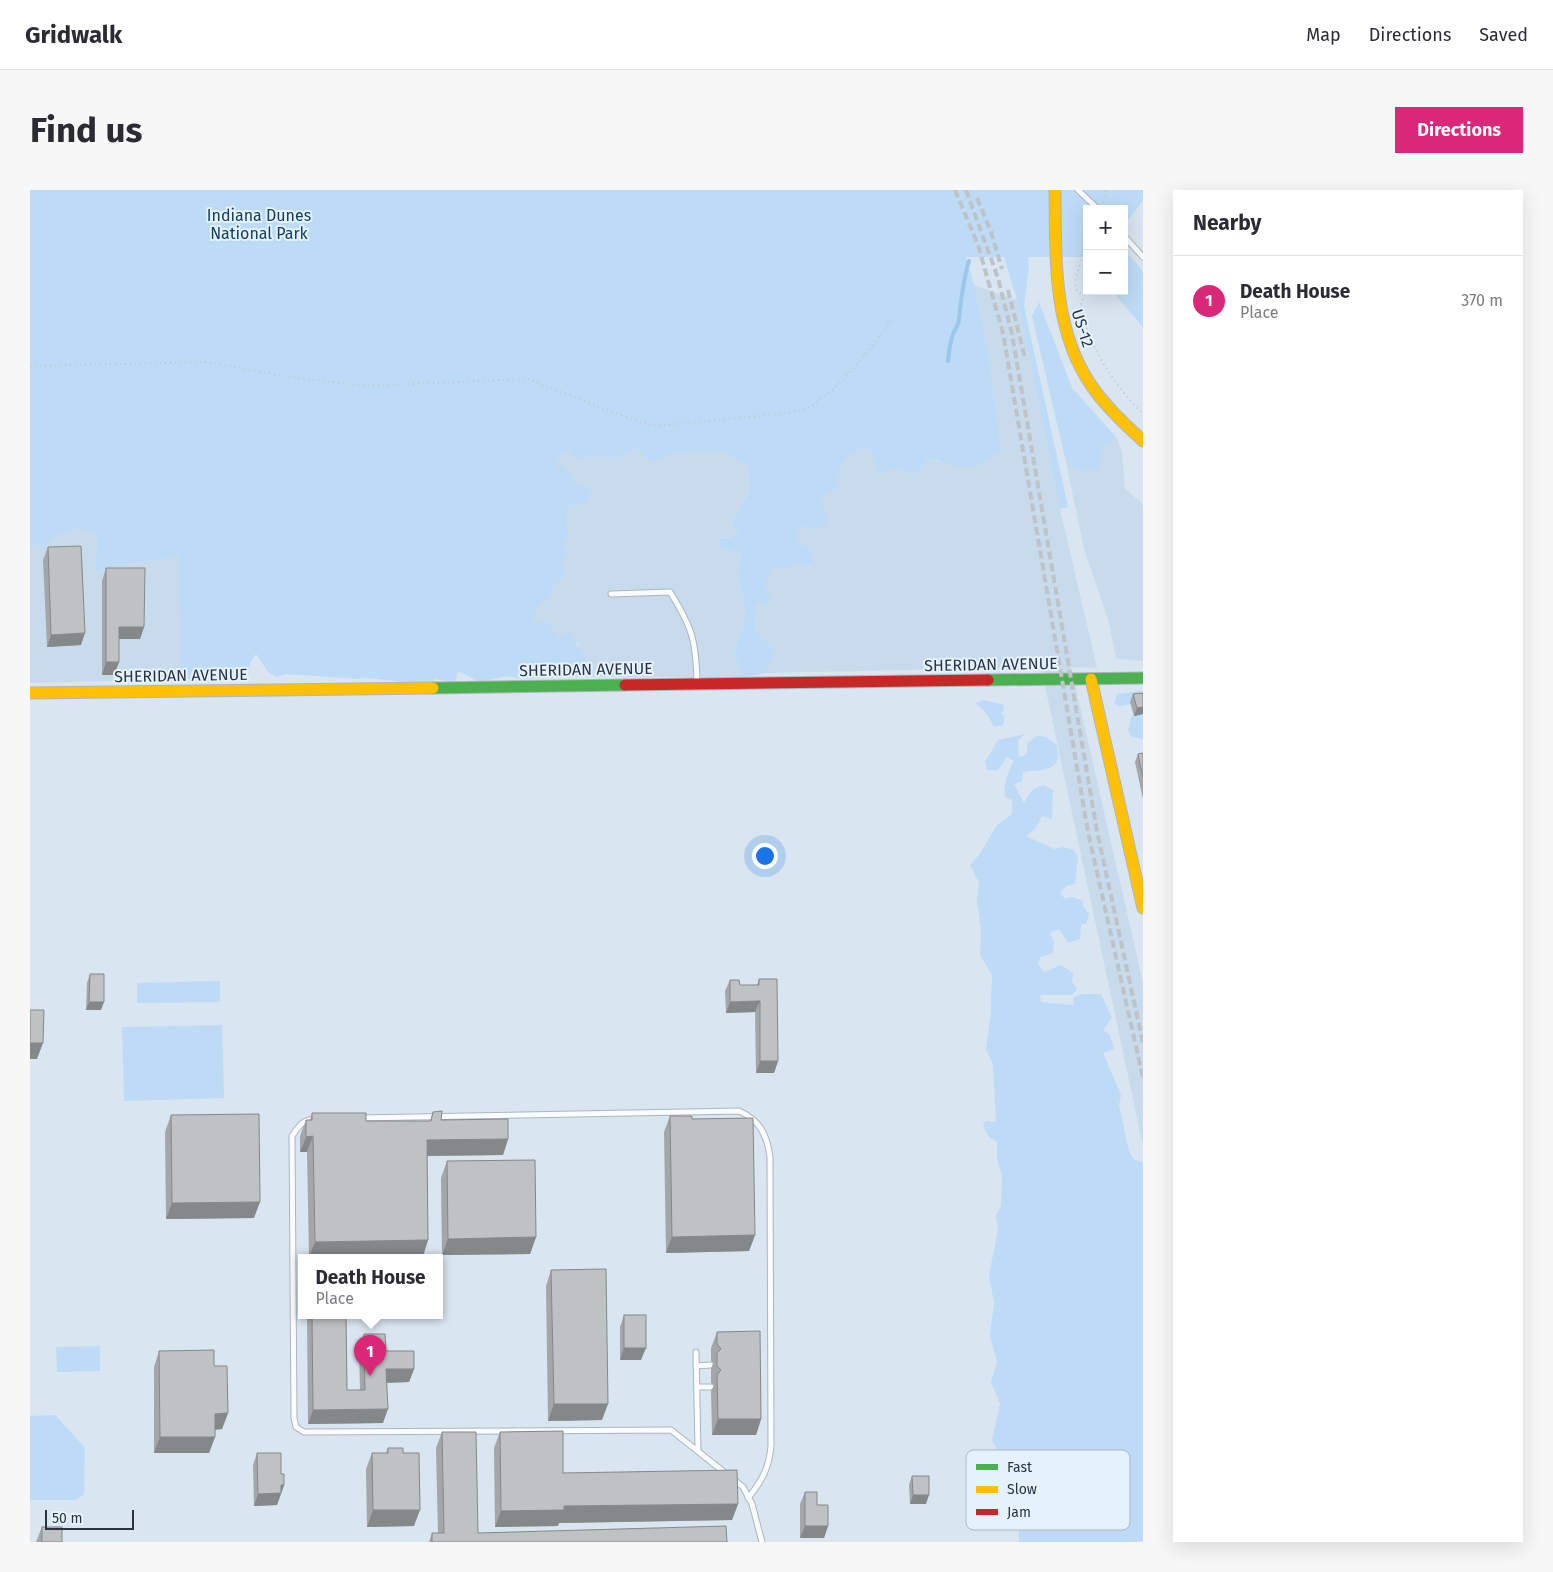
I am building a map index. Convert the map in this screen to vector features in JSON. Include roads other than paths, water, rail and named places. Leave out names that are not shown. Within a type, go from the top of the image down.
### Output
[{"type":"street","name":"US-12","points":[[1055,190],[1055,276],[1064,328],[1075,356],[1090,384],[1128,428],[1143,441]]},
{"type":"street","name":"SHERIDAN AVENUE","points":[[30,693],[1143,678]]},
{"type":"street","points":[[1091,679],[1143,908]]},
{"type":"lane","points":[[1078,190],[1094,205]]},
{"type":"lane","points":[[1128,240],[1143,256]]},
{"type":"lane","points":[[611,594],[670,592],[686,619],[696,649],[698,684]]},
{"type":"lane","points":[[356,1118],[739,1111],[750,1116],[760,1126],[768,1140],[770,1157],[771,1446],[770,1462],[763,1479],[748,1498]]},
{"type":"lane","points":[[328,1119],[308,1119],[300,1124],[292,1136],[294,1418],[296,1427],[304,1432],[671,1430],[737,1481],[748,1498],[762,1542]]},
{"type":"lane","points":[[696,1352],[698,1451]]},
{"type":"lane","points":[[696,1366],[711,1365]]},
{"type":"lane","points":[[697,1387],[711,1387]]},
{"type":"waterway","points":[[948,361],[952,337],[959,321],[962,290],[969,261]]},
{"type":"railway","points":[[955,190],[978,245],[1003,333],[1088,832],[1143,1078]]},
{"type":"railway","points":[[966,190],[998,278],[1012,334],[1097,831],[1143,1043]]},
{"type":"railway","points":[[977,198],[991,232],[1002,269]]},
{"type":"railway","points":[[1008,290],[1025,358]]},
{"type":"place","name":"Death House","points":[[370,1376]]},
{"type":"park label","name":"Indiana Dunes National Park","points":[[259,224]]}]
